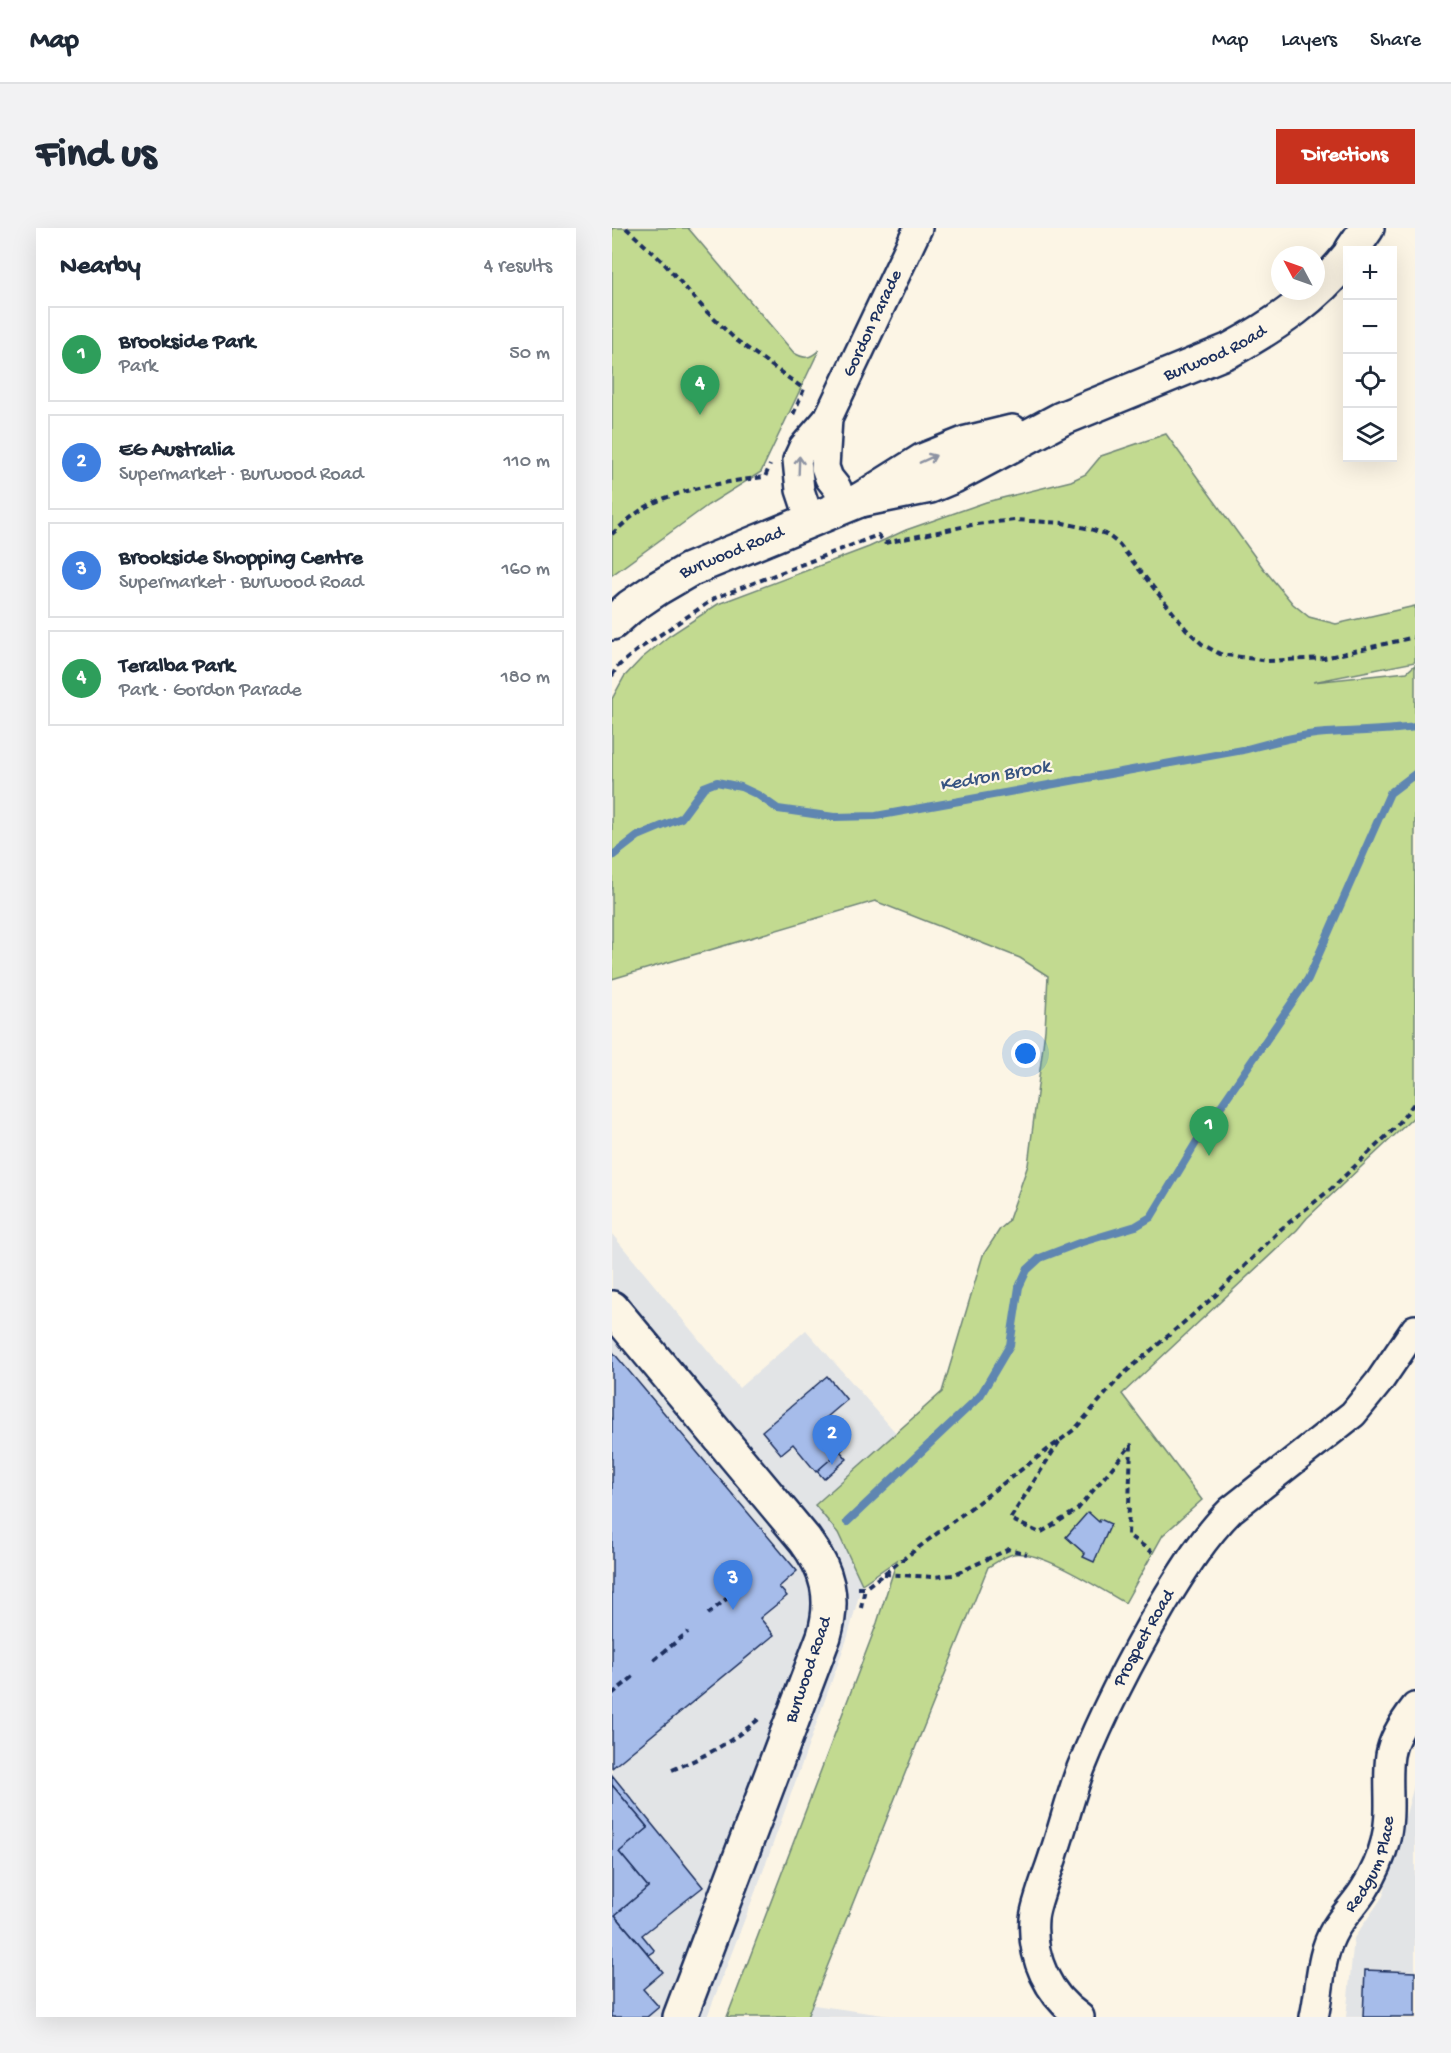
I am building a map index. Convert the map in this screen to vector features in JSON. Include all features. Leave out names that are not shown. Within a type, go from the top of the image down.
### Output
[{"type":"street","name":"Gordon Parade","points":[[810,520],[800,490],[797,460],[803,447],[828,418],[918,228]]},
{"type":"street","points":[[1355,246],[1367,228]]},
{"type":"street","name":"Burwood Road","points":[[612,623],[648,594],[689,570],[853,503],[922,461],[967,443],[1061,419],[1196,365],[1256,336],[1303,304],[1343,262]]},
{"type":"street","name":"Gordon Parade","points":[[828,418],[825,466],[837,488],[853,503]]},
{"type":"street","name":"Burwood Road","points":[[612,1308],[818,1557],[829,1592],[829,1620],[824,1636],[680,2017]]},
{"type":"street","name":"Prospect Road","points":[[1080,2017],[1069,2009],[1048,1983],[1036,1957],[1034,1918],[1080,1770],[1102,1717],[1142,1639],[1183,1571],[1213,1528],[1231,1510],[1353,1414],[1415,1329]]},
{"type":"street","name":"Redgum Place","points":[[1314,2017],[1326,1948],[1335,1928],[1365,1889],[1378,1864],[1386,1841],[1390,1814],[1390,1755],[1398,1731],[1415,1707]]},
{"type":"path","points":[[626,228],[662,261],[706,311],[736,340],[804,388],[789,425]]},
{"type":"path","points":[[612,534],[641,510],[667,497],[740,480],[765,477],[774,456]]},
{"type":"path","points":[[612,676],[618,667],[636,651],[715,598],[878,535],[885,543],[976,524],[1015,520],[1063,524],[1106,534],[1119,544],[1186,629],[1202,644],[1220,654],[1268,661],[1323,658],[1415,637]]},
{"type":"path","points":[[865,1588],[1075,1429],[1121,1376],[1216,1295],[1281,1229],[1331,1189],[1396,1127],[1415,1102]]},
{"type":"path","points":[[1061,1439],[1010,1519],[1040,1533],[1077,1510],[1131,1445],[1128,1535],[1152,1552]]},
{"type":"path","points":[[883,1574],[933,1577],[953,1575],[1009,1550],[1026,1554]]},
{"type":"path","points":[[708,1614],[742,1586]]},
{"type":"path","points":[[654,1660],[688,1632]]},
{"type":"path","points":[[612,1694],[633,1677]]},
{"type":"path","points":[[672,1770],[710,1754],[764,1715]]},
{"type":"shaded area","points":[[612,1234],[739,1388],[806,1330],[896,1433],[815,1504],[837,1533],[862,1584],[848,1636],[761,1877],[707,2017],[612,2017]]},
{"type":"shaded area","points":[[1415,1782],[1415,2017],[1346,2017],[1354,1938],[1383,1896]]},
{"type":"shaded area","points":[[807,2004],[897,2017],[802,2017]]},
{"type":"green space","points":[[612,228],[688,228],[794,353],[807,357],[819,350],[761,472],[708,505],[612,575]]},
{"type":"green space","points":[[1166,434],[1263,568],[1293,604],[1309,617],[1336,624],[1415,606],[1415,662],[1313,682],[1407,672],[1415,665],[1415,1116],[1122,1394],[1202,1500],[1163,1535],[1125,1603],[1054,1564],[1024,1554],[1013,1554],[988,1567],[807,2017],[727,2017],[877,1623],[897,1560],[862,1584],[838,1533],[815,1505],[942,1392],[983,1255],[1000,1229],[1008,1222],[1028,1165],[1045,1030],[1048,976],[1020,958],[875,901],[612,979],[612,699],[624,677],[641,659],[669,636],[718,604],[869,547],[906,530],[986,502],[1071,481],[1086,474],[1101,456]]},
{"type":"building","points":[[612,1351],[797,1571],[779,1587],[787,1596],[760,1618],[774,1635],[612,1768]]},
{"type":"building","points":[[827,1376],[847,1400],[820,1423],[843,1449],[816,1472],[793,1444],[781,1454],[762,1431]]},
{"type":"building","points":[[840,1451],[847,1459],[824,1479],[817,1471]]},
{"type":"building","points":[[1088,1512],[1099,1522],[1100,1519],[1111,1524],[1094,1562],[1083,1557],[1085,1554],[1066,1537]]},
{"type":"building","points":[[612,1775],[703,1887],[642,1935],[655,1951],[649,1955],[615,1915],[648,1887],[619,1852],[648,1828],[612,1785]]},
{"type":"building","points":[[612,1785],[648,1828],[619,1852],[648,1887],[615,1915],[663,1972],[643,1989],[659,2007],[647,2017],[612,2017]]},
{"type":"building","points":[[1365,1970],[1415,1972],[1415,2017],[1363,2017]]},
{"type":"waterway","name":"Kedron Brook","points":[[612,856],[638,836],[681,818],[704,787],[717,782],[741,787],[758,795],[778,809],[834,817],[876,816],[1243,750],[1305,736],[1415,727]]},
{"type":"waterway","points":[[847,1522],[980,1396],[1010,1345],[1019,1287],[1027,1270],[1040,1258],[1079,1243],[1136,1226],[1151,1217],[1197,1141],[1308,979],[1390,793],[1415,774]]},
{"type":"place","name":"Teralba Park","points":[[700,415]]},
{"type":"place","name":"Brookside Park","points":[[1209,1156]]},
{"type":"place","name":"EG Australia","points":[[832,1465]]},
{"type":"place","name":"Brookside Shopping Centre","points":[[733,1610]]}]
